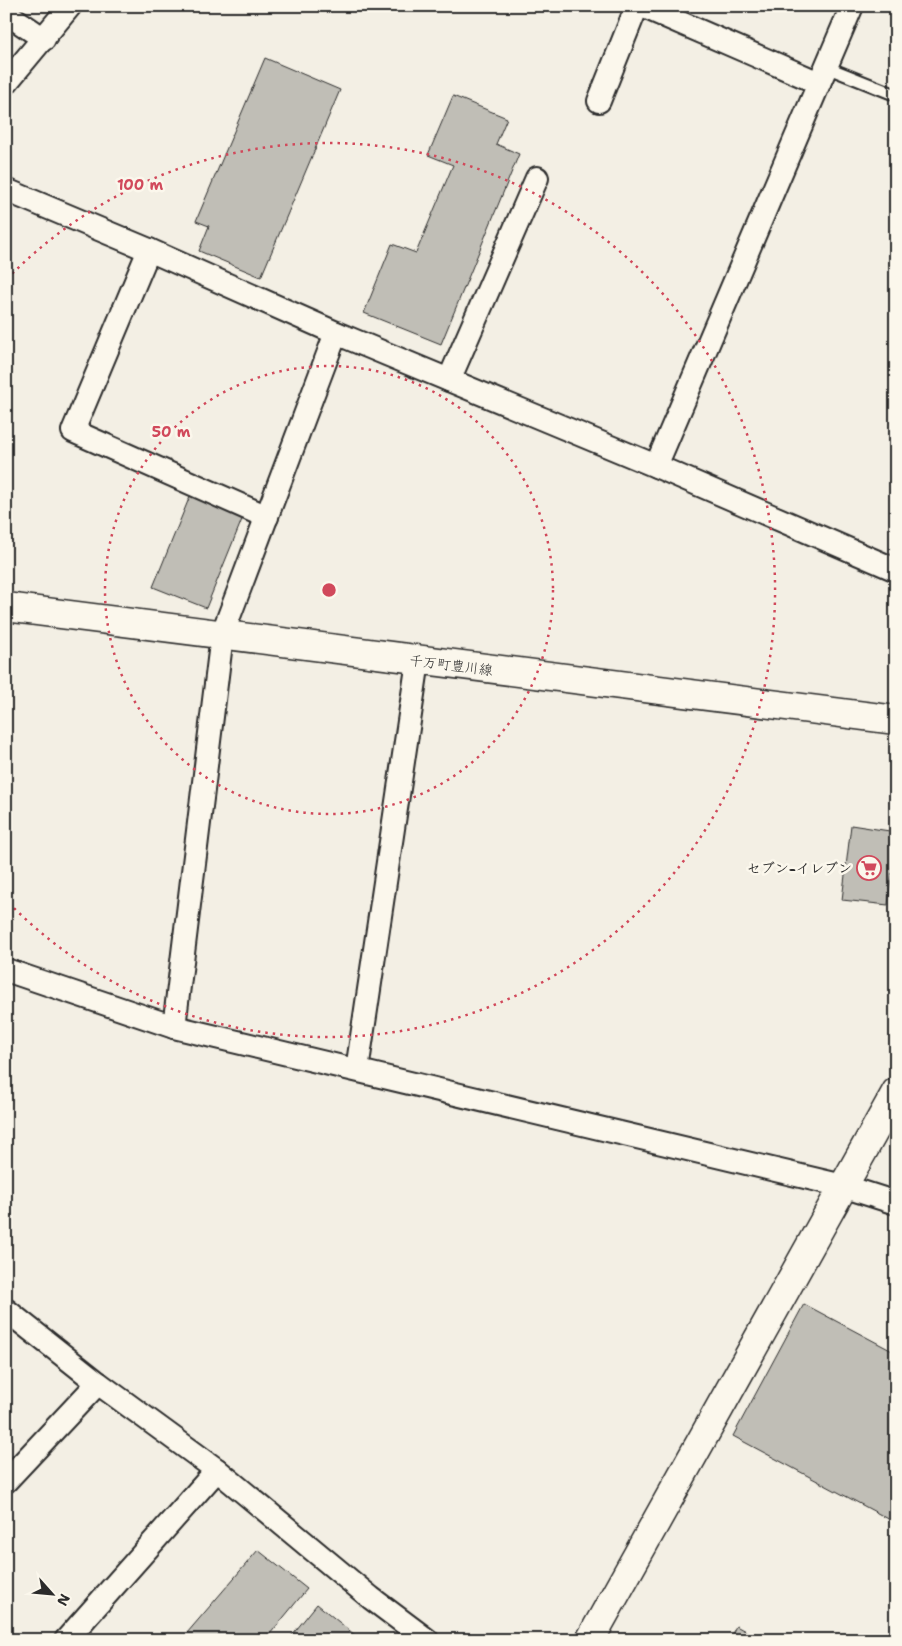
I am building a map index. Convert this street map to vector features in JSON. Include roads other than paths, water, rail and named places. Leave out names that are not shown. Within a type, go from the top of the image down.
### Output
[{"type":"main road","name":"千万町豊川線","points":[[6,607],[418,661],[896,720]]},
{"type":"main road","points":[[590,1640],[896,1092]]},
{"type":"street","points":[[6,83],[70,6]]},
{"type":"street","points":[[599,101],[637,6]]},
{"type":"street","points":[[642,6],[822,75]]},
{"type":"street","points":[[656,466],[852,6]]},
{"type":"street","points":[[6,13],[44,39]]},
{"type":"street","points":[[449,380],[537,178]]},
{"type":"street","points":[[6,190],[149,250],[336,333],[656,466],[896,570]]},
{"type":"street","points":[[149,250],[73,431],[267,517]]},
{"type":"street","points":[[174,1027],[222,635],[336,333]]},
{"type":"street","points":[[356,1070],[418,661]]},
{"type":"street","points":[[6,970],[174,1027],[844,1186],[896,1203]]},
{"type":"street","points":[[6,1310],[98,1384],[217,1470],[371,1598],[427,1640]]},
{"type":"street","points":[[6,1481],[98,1384]]},
{"type":"street","points":[[66,1640],[217,1470]]},
{"type":"lane","points":[[822,75],[896,95]]},
{"type":"place","name":"セブン-イレブン","points":[[869,868]]}]
